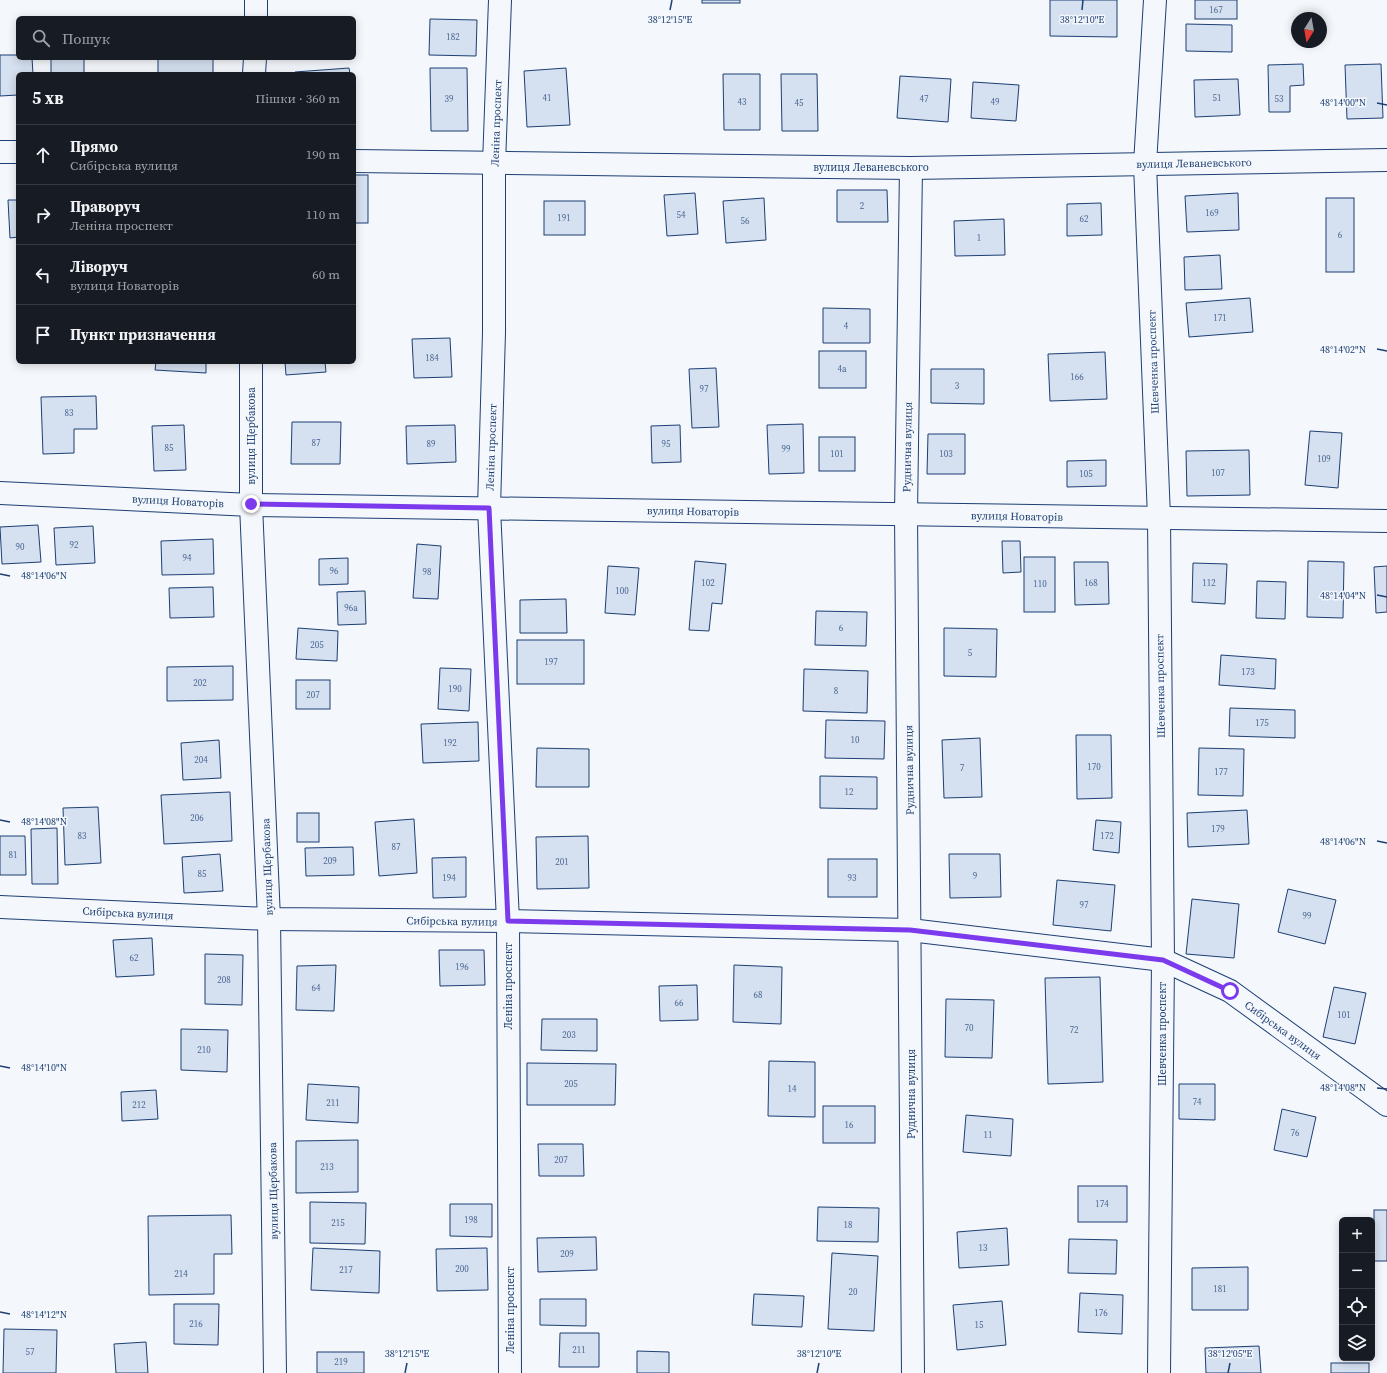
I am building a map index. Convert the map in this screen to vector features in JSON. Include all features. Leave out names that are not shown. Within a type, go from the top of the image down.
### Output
[{"type":"street","points":[[256,0],[256,16]]},
{"type":"street","name":"Леніна проспект","points":[[500,0],[494,164],[494,332],[489,508],[508,921],[510,1373]]},
{"type":"street","name":"Шевченка проспект","points":[[1155,0],[1145,164],[1159,518],[1163,960],[1159,1373]]},
{"type":"street","points":[[254,72],[255,60]]},
{"type":"street","points":[[0,152],[16,152]]},
{"type":"street","name":"вулиця Леваневського","points":[[356,161],[494,164],[911,168],[1387,160]]},
{"type":"street","name":"Руднична вулиця","points":[[911,168],[906,514],[913,1373]]},
{"type":"street","name":"вулиця Щербакова","points":[[251,364],[251,504],[269,919],[275,1373]]},
{"type":"street","name":"вулиця Новаторів","points":[[0,493],[251,504],[1387,521]]},
{"type":"street","name":"Сибірська вулиця","points":[[0,907],[269,919],[508,921],[910,930],[1163,960],[1230,991],[1387,1106]]},
{"type":"building","points":[[702,0],[740,0],[740,3],[702,3]]},
{"type":"building","points":[[1050,0],[1117,0],[1117,37],[1050,36]]},
{"type":"building","points":[[1195,0],[1237,0],[1237,19],[1195,19]]},
{"type":"building","points":[[430,19],[477,20],[476,56],[429,55]]},
{"type":"building","points":[[1186,24],[1232,25],[1232,52],[1186,51]]},
{"type":"building","points":[[0,55],[16,55],[16,60],[32,60],[33,72],[16,72],[16,95],[0,96]]},
{"type":"building","points":[[51,60],[84,60],[84,72],[51,72]]},
{"type":"building","points":[[158,60],[213,60],[213,72],[158,72]]},
{"type":"building","points":[[1303,64],[1304,85],[1290,86],[1290,112],[1269,112],[1268,65]]},
{"type":"building","points":[[1381,64],[1383,118],[1347,119],[1345,65]]},
{"type":"building","points":[[349,68],[350,72],[295,72]]},
{"type":"building","points":[[430,68],[467,68],[468,131],[431,131]]},
{"type":"building","points":[[566,68],[570,125],[527,127],[524,71]]},
{"type":"building","points":[[723,74],[760,74],[760,130],[724,130]]},
{"type":"building","points":[[781,74],[817,74],[818,131],[782,131]]},
{"type":"building","points":[[900,76],[951,79],[948,122],[897,118]]},
{"type":"building","points":[[1238,79],[1240,115],[1195,117],[1194,80]]},
{"type":"building","points":[[973,82],[1019,85],[1016,121],[971,118]]},
{"type":"building","points":[[356,175],[368,175],[368,223],[356,223]]},
{"type":"building","points":[[837,190],[887,190],[888,222],[837,222]]},
{"type":"building","points":[[695,193],[698,234],[667,236],[664,195]]},
{"type":"building","points":[[1238,193],[1239,230],[1187,232],[1185,196]]},
{"type":"building","points":[[764,198],[766,240],[726,243],[723,201]]},
{"type":"building","points":[[1326,198],[1354,198],[1354,272],[1326,272]]},
{"type":"building","points":[[8,200],[16,200],[16,237],[10,238]]},
{"type":"building","points":[[544,201],[585,201],[585,235],[544,235]]},
{"type":"building","points":[[1101,203],[1102,235],[1067,236],[1067,204]]},
{"type":"building","points":[[1004,219],[1005,255],[955,256],[954,221]]},
{"type":"building","points":[[1220,255],[1222,289],[1185,290],[1184,257]]},
{"type":"building","points":[[1250,298],[1253,332],[1189,337],[1186,303]]},
{"type":"building","points":[[823,308],[870,309],[870,343],[823,343]]},
{"type":"building","points":[[450,338],[452,377],[414,378],[412,339]]},
{"type":"building","points":[[819,351],[866,351],[866,388],[819,388]]},
{"type":"building","points":[[1105,352],[1107,399],[1050,401],[1048,354]]},
{"type":"building","points":[[156,364],[206,364],[206,373],[155,370]]},
{"type":"building","points":[[285,364],[325,364],[326,372],[286,375]]},
{"type":"building","points":[[716,368],[719,427],[692,428],[689,369]]},
{"type":"building","points":[[931,369],[984,369],[984,404],[931,403]]},
{"type":"building","points":[[96,396],[97,429],[74,429],[74,453],[43,454],[41,397]]},
{"type":"building","points":[[292,422],[341,422],[340,464],[291,464]]},
{"type":"building","points":[[803,424],[804,473],[769,474],[767,425]]},
{"type":"building","points":[[184,425],[186,470],[154,471],[152,426]]},
{"type":"building","points":[[455,425],[456,462],[407,464],[406,426]]},
{"type":"building","points":[[680,425],[681,462],[652,463],[651,426]]},
{"type":"building","points":[[1310,431],[1342,433],[1338,488],[1305,485]]},
{"type":"building","points":[[928,434],[965,434],[965,474],[927,474]]},
{"type":"building","points":[[819,437],[855,437],[855,471],[819,471]]},
{"type":"building","points":[[1249,450],[1250,495],[1187,496],[1186,451]]},
{"type":"building","points":[[1106,460],[1106,486],[1067,487],[1067,461]]},
{"type":"building","points":[[38,525],[41,562],[2,564],[0,527]]},
{"type":"building","points":[[93,526],[95,563],[56,565],[54,528]]},
{"type":"building","points":[[213,539],[214,574],[162,575],[161,541]]},
{"type":"building","points":[[1002,541],[1020,541],[1021,572],[1003,573]]},
{"type":"building","points":[[417,544],[441,546],[438,599],[413,598]]},
{"type":"building","points":[[1024,557],[1055,557],[1055,612],[1024,612]]},
{"type":"building","points":[[348,558],[348,584],[319,585],[319,559]]},
{"type":"building","points":[[695,561],[726,564],[722,604],[712,603],[709,631],[689,630]]},
{"type":"building","points":[[1308,561],[1344,562],[1343,618],[1307,617]]},
{"type":"building","points":[[1074,562],[1108,562],[1109,604],[1075,605]]},
{"type":"building","points":[[1193,563],[1227,564],[1225,604],[1192,602]]},
{"type":"building","points":[[608,566],[639,568],[635,615],[605,613]]},
{"type":"building","points":[[1387,566],[1387,612],[1376,613],[1374,567]]},
{"type":"building","points":[[1257,581],[1286,582],[1285,619],[1256,618]]},
{"type":"building","points":[[213,587],[214,617],[170,618],[169,588]]},
{"type":"building","points":[[365,591],[366,624],[338,625],[337,592]]},
{"type":"building","points":[[566,599],[567,633],[520,633],[520,600]]},
{"type":"building","points":[[816,611],[867,612],[866,646],[815,645]]},
{"type":"building","points":[[298,628],[338,631],[337,661],[296,659]]},
{"type":"building","points":[[944,628],[997,629],[996,677],[944,676]]},
{"type":"building","points":[[517,640],[584,640],[584,684],[517,684]]},
{"type":"building","points":[[1221,655],[1276,659],[1275,689],[1219,685]]},
{"type":"building","points":[[233,666],[233,700],[167,701],[167,667]]},
{"type":"building","points":[[440,668],[471,669],[469,711],[438,709]]},
{"type":"building","points":[[804,669],[868,671],[867,713],[803,711]]},
{"type":"building","points":[[296,680],[330,680],[330,709],[296,709]]},
{"type":"building","points":[[1230,708],[1295,710],[1295,738],[1229,736]]},
{"type":"building","points":[[826,720],[885,721],[884,759],[825,758]]},
{"type":"building","points":[[478,722],[479,761],[423,763],[421,724]]},
{"type":"building","points":[[1076,735],[1111,735],[1112,798],[1077,799]]},
{"type":"building","points":[[980,738],[982,797],[944,798],[942,740]]},
{"type":"building","points":[[219,740],[221,778],[183,780],[181,743]]},
{"type":"building","points":[[537,748],[589,749],[589,787],[536,787]]},
{"type":"building","points":[[1199,748],[1244,749],[1243,796],[1198,795]]},
{"type":"building","points":[[820,776],[877,777],[877,809],[820,808]]},
{"type":"building","points":[[230,792],[232,841],[164,844],[161,795]]},
{"type":"building","points":[[98,807],[101,863],[65,865],[63,808]]},
{"type":"building","points":[[1247,810],[1249,844],[1188,847],[1187,813]]},
{"type":"building","points":[[297,813],[319,813],[319,842],[297,842]]},
{"type":"building","points":[[414,819],[417,873],[379,876],[375,822]]},
{"type":"building","points":[[1096,820],[1121,822],[1119,853],[1093,850]]},
{"type":"building","points":[[57,828],[58,884],[32,884],[31,829]]},
{"type":"building","points":[[0,836],[25,836],[26,875],[0,875]]},
{"type":"building","points":[[588,836],[589,888],[537,889],[536,837]]},
{"type":"building","points":[[353,847],[354,875],[306,876],[305,848]]},
{"type":"building","points":[[220,854],[223,891],[184,893],[182,857]]},
{"type":"building","points":[[949,854],[1000,854],[1001,897],[950,898]]},
{"type":"building","points":[[466,857],[466,897],[433,898],[432,858]]},
{"type":"building","points":[[828,859],[877,859],[877,897],[828,897]]},
{"type":"building","points":[[1057,880],[1115,885],[1111,931],[1053,925]]},
{"type":"building","points":[[1288,889],[1336,900],[1325,944],[1278,932]]},
{"type":"building","points":[[1192,899],[1239,904],[1234,958],[1186,954]]},
{"type":"building","points":[[152,938],[154,975],[116,977],[113,940]]},
{"type":"building","points":[[439,950],[484,950],[485,985],[440,986]]},
{"type":"building","points":[[205,954],[243,955],[242,1005],[205,1004]]},
{"type":"building","points":[[336,965],[334,1011],[296,1010],[297,966]]},
{"type":"building","points":[[734,965],[782,967],[781,1024],[733,1022]]},
{"type":"building","points":[[1100,977],[1103,1082],[1048,1084],[1045,978]]},
{"type":"building","points":[[697,985],[698,1020],[660,1021],[659,986]]},
{"type":"building","points":[[1334,987],[1366,993],[1355,1044],[1323,1037]]},
{"type":"building","points":[[946,999],[994,1000],[992,1058],[945,1057]]},
{"type":"building","points":[[542,1019],[597,1019],[597,1051],[541,1050]]},
{"type":"building","points":[[181,1029],[228,1030],[227,1072],[181,1070]]},
{"type":"building","points":[[769,1061],[815,1062],[815,1117],[768,1116]]},
{"type":"building","points":[[527,1063],[616,1064],[615,1105],[527,1105]]},
{"type":"building","points":[[308,1084],[359,1087],[358,1123],[306,1120]]},
{"type":"building","points":[[1179,1084],[1215,1084],[1215,1120],[1179,1119]]},
{"type":"building","points":[[156,1090],[158,1119],[122,1121],[121,1092]]},
{"type":"building","points":[[823,1106],[875,1106],[875,1143],[823,1143]]},
{"type":"building","points":[[1282,1109],[1316,1117],[1307,1157],[1274,1150]]},
{"type":"building","points":[[966,1115],[1013,1119],[1011,1156],[963,1152]]},
{"type":"building","points":[[358,1140],[358,1192],[296,1193],[296,1141]]},
{"type":"building","points":[[538,1144],[583,1144],[584,1176],[539,1176]]},
{"type":"building","points":[[1078,1186],[1127,1186],[1127,1222],[1078,1222]]},
{"type":"building","points":[[310,1202],[366,1203],[365,1244],[310,1243]]},
{"type":"building","points":[[450,1204],[492,1204],[492,1237],[450,1236]]},
{"type":"building","points":[[818,1207],[879,1208],[878,1242],[817,1241]]},
{"type":"building","points":[[1374,1210],[1387,1210],[1387,1261],[1375,1261]]},
{"type":"building","points":[[231,1215],[232,1254],[214,1254],[214,1294],[149,1295],[148,1216]]},
{"type":"building","points":[[1007,1228],[1009,1265],[959,1268],[957,1232]]},
{"type":"building","points":[[596,1237],[597,1270],[538,1272],[537,1238]]},
{"type":"building","points":[[1069,1239],[1117,1240],[1116,1274],[1068,1273]]},
{"type":"building","points":[[313,1248],[380,1251],[379,1293],[311,1290]]},
{"type":"building","points":[[487,1248],[488,1290],[437,1291],[436,1249]]},
{"type":"building","points":[[832,1253],[878,1256],[874,1331],[828,1329]]},
{"type":"building","points":[[1248,1267],[1248,1310],[1192,1310],[1192,1268]]},
{"type":"building","points":[[1080,1293],[1123,1295],[1122,1334],[1078,1332]]},
{"type":"building","points":[[754,1294],[804,1296],[802,1327],[752,1325]]},
{"type":"building","points":[[540,1299],[586,1299],[586,1326],[540,1325]]},
{"type":"building","points":[[1002,1301],[1006,1345],[957,1350],[953,1305]]},
{"type":"building","points":[[174,1304],[219,1304],[218,1345],[174,1344]]},
{"type":"building","points":[[4,1329],[57,1330],[56,1373],[3,1373]]},
{"type":"building","points":[[560,1333],[599,1333],[599,1367],[559,1367]]},
{"type":"building","points":[[146,1342],[148,1373],[116,1373],[114,1344]]},
{"type":"building","points":[[1259,1346],[1261,1373],[1206,1373],[1205,1348]]},
{"type":"building","points":[[637,1351],[669,1352],[669,1373],[637,1373]]},
{"type":"building","points":[[317,1352],[364,1352],[364,1373],[317,1373]]},
{"type":"building","points":[[1331,1363],[1369,1363],[1369,1373],[1331,1373]]},
{"type":"route","points":[[251,504],[489,508],[508,921],[910,930],[1163,960],[1230,991]]}]
